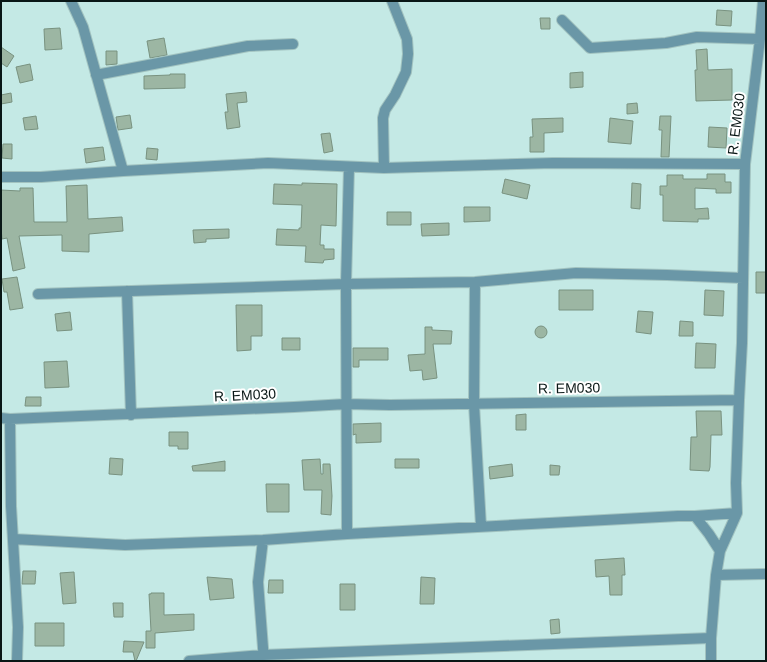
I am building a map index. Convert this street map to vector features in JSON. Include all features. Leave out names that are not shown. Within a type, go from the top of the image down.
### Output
[{"type":"street","points":[[71,1],[83,27],[123,171]]},
{"type":"street","points":[[384,168],[383,118],[385,110],[395,95],[406,72],[408,54],[407,39],[392,1]]},
{"type":"street","name":"R. EM030","points":[[5,419],[131,415],[346,404],[390,405],[738,400],[742,343],[745,164],[760,40],[763,1]]},
{"type":"street","points":[[562,20],[590,48],[666,43],[697,37],[760,40]]},
{"type":"street","points":[[96,75],[248,46],[293,44]]},
{"type":"street","points":[[1,177],[41,177],[268,163],[384,168],[553,162],[745,164]]},
{"type":"street","points":[[346,534],[346,284],[349,167]]},
{"type":"street","points":[[38,294],[346,284],[476,282],[576,273],[743,278]]},
{"type":"street","points":[[476,282],[474,404],[481,526]]},
{"type":"street","points":[[127,291],[131,415]]},
{"type":"street","points":[[711,661],[711,638],[716,575],[720,551],[737,513],[736,484],[738,400]]},
{"type":"street","points":[[5,419],[6,506],[13,539],[18,626],[17,661]]},
{"type":"street","points":[[13,539],[125,545],[263,540],[481,526],[737,513]]},
{"type":"street","points":[[696,516],[720,551]]},
{"type":"street","points":[[263,540],[258,582],[264,658]]},
{"type":"street","points":[[716,575],[766,574]]},
{"type":"street","points":[[189,661],[711,638]]},
{"type":"building","points":[[717,10],[732,11],[731,26],[716,25]]},
{"type":"building","points":[[540,18],[550,18],[550,29],[541,29]]},
{"type":"building","points":[[60,28],[62,49],[45,50],[44,29]]},
{"type":"building","points":[[164,38],[167,55],[150,58],[147,41]]},
{"type":"building","points":[[1,47],[14,56],[7,67],[1,63]]},
{"type":"building","points":[[707,49],[708,70],[732,69],[732,100],[696,101],[696,50]]},
{"type":"building","points":[[106,51],[117,51],[117,64],[106,65]]},
{"type":"building","points":[[30,64],[33,80],[20,83],[16,67]]},
{"type":"building","points":[[583,72],[583,87],[570,88],[570,73]]},
{"type":"building","points":[[185,74],[185,88],[144,89],[144,76]]},
{"type":"building","points":[[246,92],[247,102],[237,103],[240,127],[227,129],[225,112],[228,112],[226,94]]},
{"type":"building","points":[[11,93],[12,102],[1,104],[1,95]]},
{"type":"building","points":[[637,103],[638,113],[627,114],[627,104]]},
{"type":"building","points":[[130,115],[132,128],[118,130],[116,117]]},
{"type":"building","points":[[36,116],[38,129],[25,130],[23,118]]},
{"type":"building","points":[[660,116],[671,116],[669,157],[661,157],[662,130],[659,130]]},
{"type":"building","points":[[563,118],[563,132],[544,133],[544,152],[530,152],[530,137],[533,137],[532,119]]},
{"type":"building","points":[[610,118],[633,121],[631,144],[608,142]]},
{"type":"building","points":[[709,127],[727,128],[726,148],[708,147]]},
{"type":"building","points":[[330,133],[333,151],[324,153],[321,134]]},
{"type":"building","points":[[3,144],[12,144],[12,159],[2,158]]},
{"type":"building","points":[[103,147],[105,160],[86,163],[84,149]]},
{"type":"building","points":[[147,148],[158,149],[157,160],[146,159]]},
{"type":"building","points":[[707,174],[725,174],[725,182],[731,182],[731,193],[716,193],[716,189],[695,188],[695,209],[708,208],[709,219],[698,219],[698,222],[663,221],[663,195],[660,195],[660,186],[667,186],[667,175],[683,175],[683,179],[707,179]]},
{"type":"building","points":[[505,179],[530,185],[527,199],[502,193]]},
{"type":"building","points":[[302,183],[337,184],[336,226],[321,225],[320,245],[324,245],[324,249],[334,249],[334,259],[324,260],[323,263],[305,262],[306,246],[276,245],[277,229],[299,230],[299,228],[301,228],[302,205],[273,204],[274,184],[302,185]]},
{"type":"building","points":[[632,183],[641,184],[640,209],[631,208]]},
{"type":"building","points":[[87,185],[88,219],[122,217],[123,231],[89,234],[89,252],[62,251],[62,235],[19,236],[25,268],[13,271],[7,238],[2,239],[1,190],[20,191],[20,188],[33,188],[34,222],[67,222],[66,186]]},
{"type":"building","points":[[464,207],[490,207],[490,221],[464,222]]},
{"type":"building","points":[[387,212],[411,212],[411,225],[387,225]]},
{"type":"building","points":[[449,223],[449,235],[422,236],[421,224]]},
{"type":"building","points":[[229,229],[229,238],[206,239],[206,242],[194,243],[193,230]]},
{"type":"building","points":[[756,272],[766,272],[766,293],[756,293]]},
{"type":"building","points":[[17,277],[23,308],[10,310],[7,292],[4,292],[2,279]]},
{"type":"building","points":[[559,290],[593,290],[593,310],[559,310]]},
{"type":"building","points":[[705,290],[724,291],[723,316],[704,315]]},
{"type":"building","points":[[236,305],[262,305],[262,336],[251,336],[251,350],[237,351]]},
{"type":"building","points":[[638,311],[653,312],[651,334],[636,332]]},
{"type":"building","points":[[70,312],[72,330],[57,331],[55,314]]},
{"type":"building","points":[[680,321],[693,322],[693,336],[679,336]]},
{"type":"building","points":[[539,326],[543,326],[547,332],[543,338],[539,338],[535,334],[535,330]]},
{"type":"building","points":[[425,327],[432,327],[432,330],[452,331],[451,344],[433,344],[437,378],[423,380],[422,370],[410,371],[408,355],[425,354]]},
{"type":"building","points":[[282,338],[300,338],[300,350],[282,350]]},
{"type":"building","points":[[696,343],[716,344],[715,368],[695,368]]},
{"type":"building","points":[[353,348],[388,348],[388,360],[359,360],[359,367],[353,367]]},
{"type":"building","points":[[67,361],[69,387],[45,388],[44,362]]},
{"type":"building","points":[[26,397],[41,397],[41,406],[25,406]]},
{"type":"building","points":[[696,411],[721,411],[722,435],[711,435],[709,471],[690,470],[691,437],[697,437]]},
{"type":"building","points":[[526,414],[526,430],[516,430],[516,415]]},
{"type":"building","points":[[381,423],[381,442],[356,443],[356,434],[353,435],[353,424]]},
{"type":"building","points":[[169,432],[188,432],[188,449],[178,449],[178,446],[169,446]]},
{"type":"building","points":[[110,458],[123,459],[122,475],[109,474]]},
{"type":"building","points":[[320,459],[321,474],[323,474],[323,464],[330,464],[332,496],[331,515],[321,514],[322,490],[304,490],[302,460]]},
{"type":"building","points":[[395,459],[419,459],[419,468],[395,468]]},
{"type":"building","points":[[225,461],[225,471],[193,471],[192,466]]},
{"type":"building","points":[[512,464],[513,476],[490,479],[489,467]]},
{"type":"building","points":[[550,465],[560,466],[559,475],[550,475]]},
{"type":"building","points":[[266,484],[289,484],[289,512],[267,512]]},
{"type":"building","points":[[624,558],[625,575],[622,575],[622,595],[610,595],[609,576],[596,577],[595,560]]},
{"type":"building","points":[[23,571],[36,571],[35,584],[22,584]]},
{"type":"building","points":[[74,572],[76,603],[63,604],[60,573]]},
{"type":"building","points":[[207,577],[232,579],[234,598],[210,600]]},
{"type":"building","points":[[421,577],[435,578],[434,604],[420,604]]},
{"type":"building","points":[[269,580],[283,580],[283,593],[268,593]]},
{"type":"building","points":[[340,584],[355,584],[355,610],[340,610]]},
{"type":"building","points":[[164,593],[164,615],[194,614],[194,630],[155,633],[155,648],[146,648],[146,631],[151,631],[149,594]]},
{"type":"building","points":[[113,603],[123,603],[123,617],[114,617]]},
{"type":"building","points":[[559,619],[560,633],[551,634],[550,620]]},
{"type":"building","points":[[35,623],[64,623],[64,646],[35,646]]},
{"type":"building","points":[[124,641],[144,642],[136,661],[133,652],[123,652]]}]
